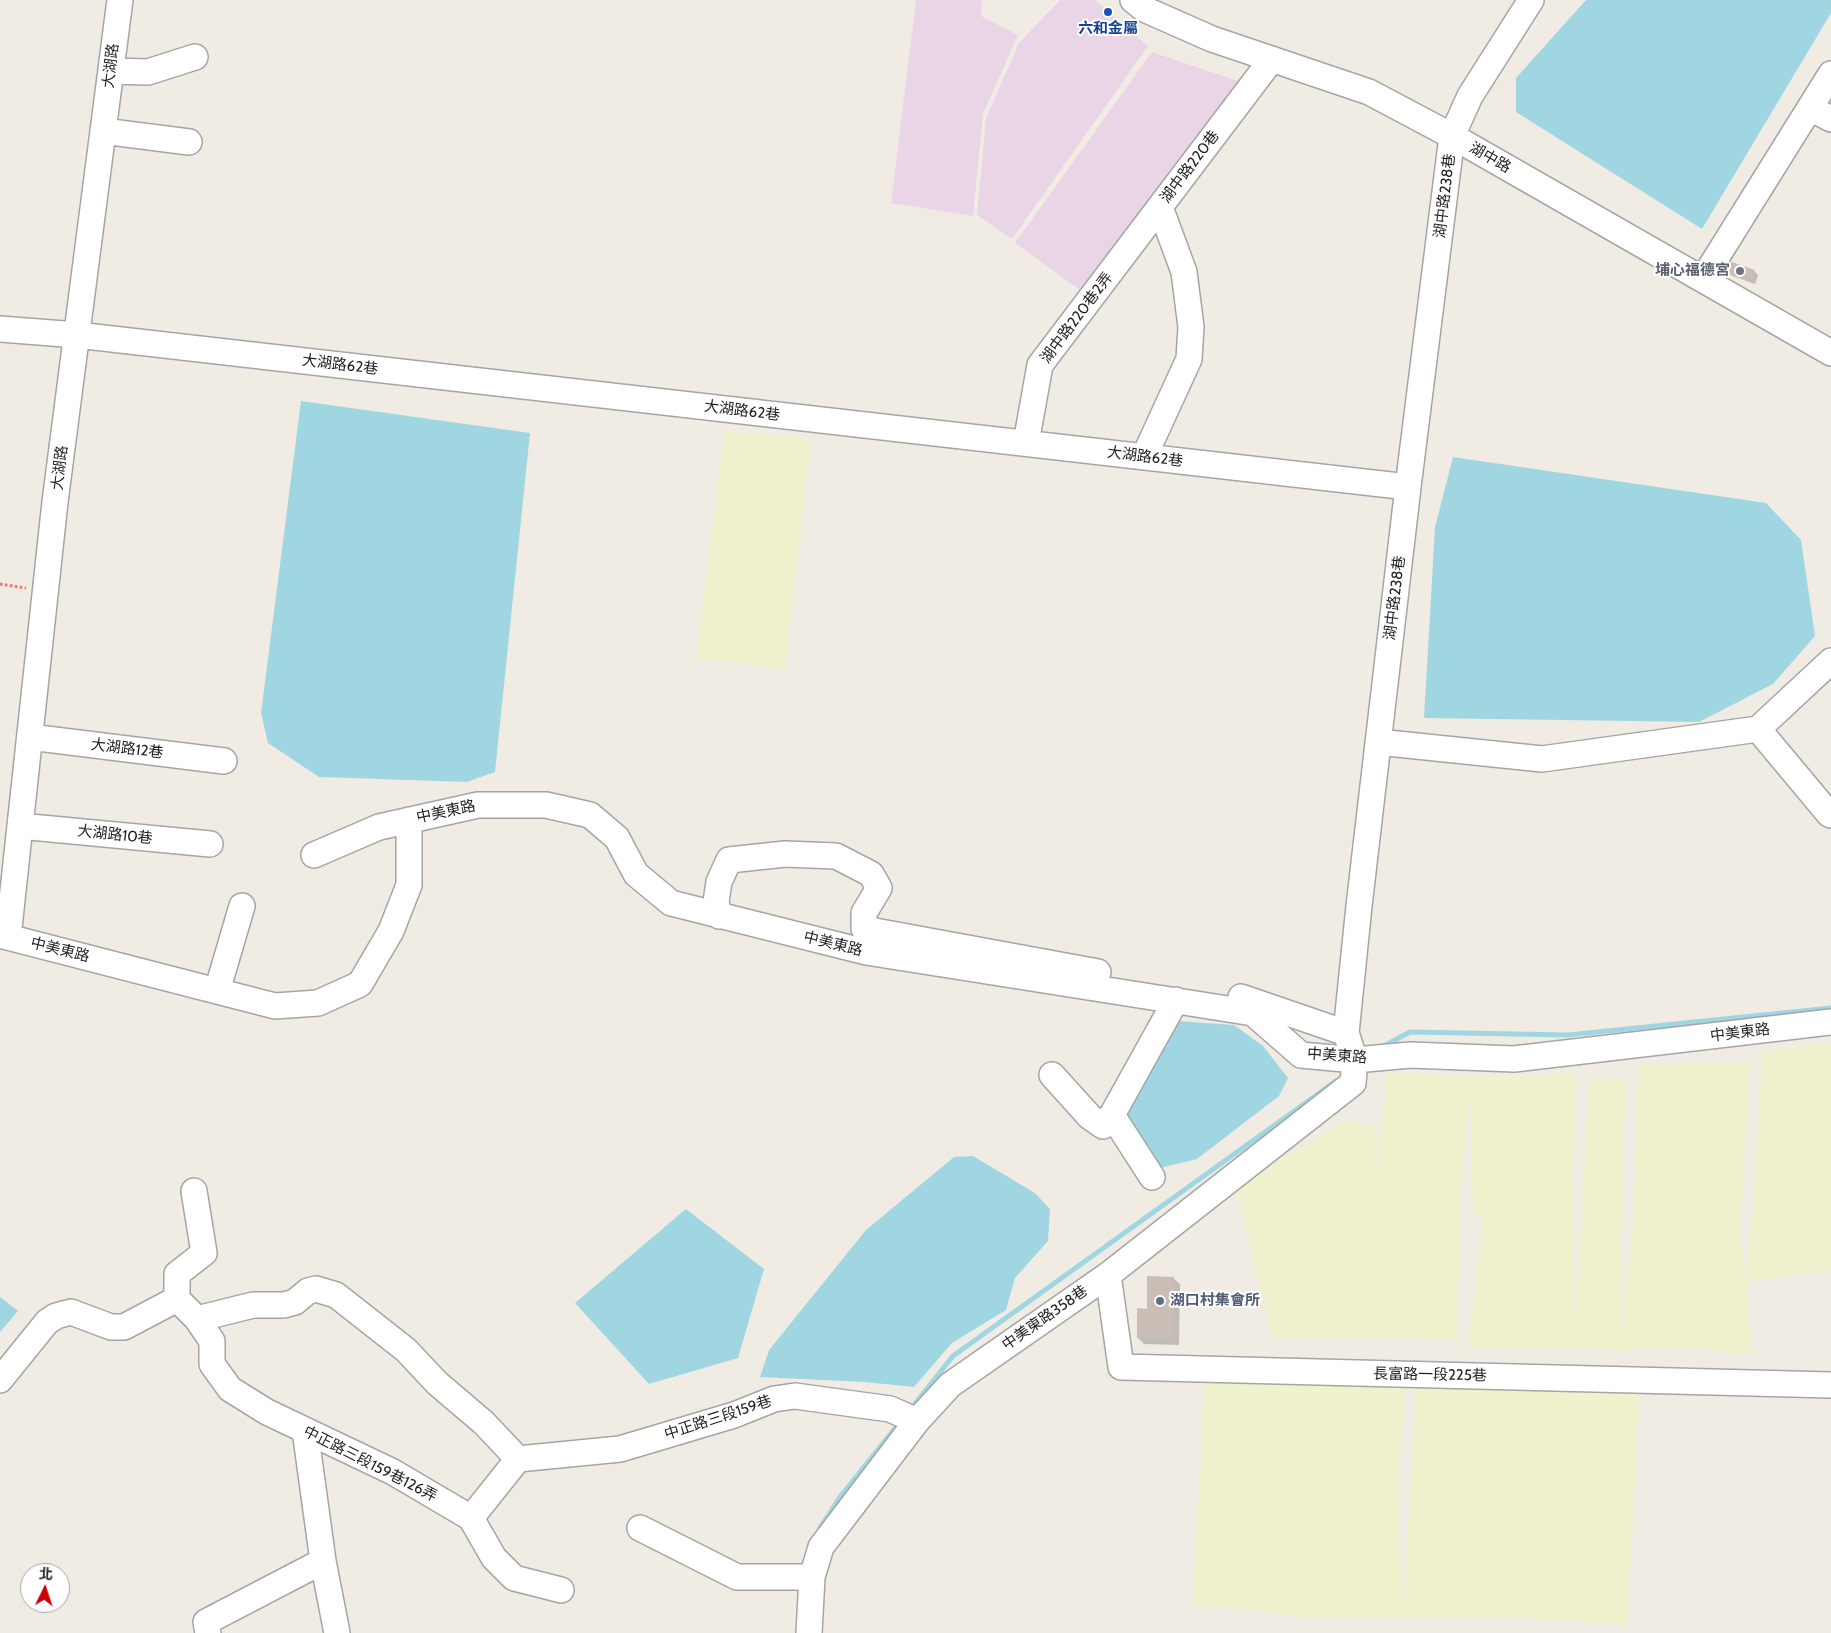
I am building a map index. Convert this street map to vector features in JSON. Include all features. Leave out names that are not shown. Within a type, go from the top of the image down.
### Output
[{"type":"street","name":"大湖路","points":[[4,936],[20,826],[55,502],[120,0]]},
{"type":"street","name":"湖中路","points":[[1133,0],[1144,8],[1212,39],[1369,92],[1452,136],[1831,353]]},
{"type":"street","name":"湖中路238巷","points":[[1355,1060],[1346,1033],[1408,487],[1452,136],[1470,96],[1531,0]]},
{"type":"street","points":[[111,71],[148,72],[195,57]]},
{"type":"street","name":"湖中路220巷","points":[[1144,457],[1189,359],[1191,327],[1184,272],[1160,207],[1272,59]]},
{"type":"street","points":[[1703,279],[1821,113],[1831,74]]},
{"type":"street","points":[[103,131],[188,142]]},
{"type":"street","name":"湖中路220巷2弄","points":[[1026,443],[1040,365],[1160,207]]},
{"type":"street","name":"大湖路62巷","points":[[0,329],[77,335],[1408,487]]},
{"type":"street","points":[[1378,742],[1542,759],[1758,729],[1831,661]]},
{"type":"street","points":[[1758,729],[1831,815]]},
{"type":"street","name":"大湖路12巷","points":[[30,737],[224,762]]},
{"type":"street","name":"中美東路","points":[[4,936],[276,1006],[318,1003],[360,984],[390,931],[409,885],[409,820],[478,804],[546,805],[590,815],[617,838],[636,874],[671,902],[866,952],[1253,1013],[1301,1055],[1355,1060],[1410,1055],[1514,1059],[1831,1022]]},
{"type":"street","points":[[314,854],[379,827],[409,820]]},
{"type":"street","name":"大湖路10巷","points":[[20,826],[210,844]]},
{"type":"street","points":[[720,916],[716,902],[719,882],[729,860],[785,854],[836,856],[871,874],[879,888],[864,913],[864,929],[1239,997],[1346,1033]]},
{"type":"street","points":[[218,991],[242,906]]},
{"type":"street","points":[[1052,1076],[1090,1117],[1103,1126],[1112,1115],[1176,1000]]},
{"type":"street","name":"中美東路358巷","points":[[809,1633],[812,1577],[821,1547],[917,1421],[950,1385],[1108,1275],[1353,1083],[1355,1060]]},
{"type":"street","points":[[1112,1115],[1152,1177]]},
{"type":"street","points":[[0,1380],[48,1322],[56,1316],[70,1312],[111,1327],[124,1327],[177,1299],[177,1274],[204,1253],[194,1191]]},
{"type":"street","name":"長富路一段225巷","points":[[1108,1275],[1121,1367],[1831,1386]]},
{"type":"street","points":[[197,1319],[253,1305],[284,1305],[295,1302],[308,1291],[316,1289],[336,1295],[406,1350],[436,1383],[484,1423],[518,1459],[471,1518]]},
{"type":"street","name":"中正路三段159巷126弄","points":[[177,1299],[197,1319],[212,1341],[212,1364],[230,1389],[267,1412],[393,1472],[471,1518],[494,1558],[514,1578],[562,1590]]},
{"type":"street","name":"中正路三段159巷","points":[[518,1459],[620,1449],[734,1416],[774,1399],[795,1396],[890,1409],[917,1421]]},
{"type":"street","points":[[305,1430],[323,1561],[337,1633]]},
{"type":"street","points":[[640,1528],[737,1577],[812,1577]]},
{"type":"street","points":[[208,1633],[206,1622],[323,1561]]},
{"type":"path","points":[[0,584],[46,591]]},
{"type":"shaded area","points":[[916,0],[982,0],[981,16],[1018,35],[983,114],[973,216],[891,203]]},
{"type":"shaded area","name":"六和金屬","points":[[1060,0],[1095,0],[1148,46],[1012,239],[977,215],[986,118],[1019,43]]},
{"type":"shaded area","points":[[1152,52],[1238,81],[1080,290],[1015,243]]},
{"type":"green space","points":[[725,431],[811,439],[785,669],[696,658]]},
{"type":"green space","points":[[1831,1043],[1831,1270],[1746,1282],[1753,1355],[1679,1347],[1619,1351],[1575,1347],[1468,1347],[1483,1217],[1473,1216],[1470,1083],[1461,1191],[1457,1339],[1272,1338],[1236,1187],[1351,1119],[1361,1125],[1378,1127],[1378,1183],[1387,1073],[1470,1076],[1576,1074],[1573,1214],[1575,1336],[1589,1079],[1625,1078],[1620,1343],[1633,1226],[1639,1065],[1751,1063],[1740,1232],[1745,1279],[1753,1213],[1762,1050]]},
{"type":"green space","points":[[1204,1368],[1407,1374],[1398,1482],[1403,1611],[1417,1377],[1641,1379],[1627,1625],[1526,1618],[1307,1618],[1253,1610],[1192,1605],[1200,1480]]},
{"type":"water","points":[[1586,0],[1831,0],[1831,13],[1702,229],[1516,112],[1516,78]]},
{"type":"water","points":[[301,401],[530,433],[495,772],[467,782],[319,777],[268,743],[261,713]]},
{"type":"water","points":[[1453,457],[1766,503],[1801,540],[1815,636],[1773,684],[1699,722],[1424,718],[1435,527]]},
{"type":"water","points":[[1177,1021],[1234,1025],[1263,1046],[1288,1078],[1279,1096],[1197,1159],[1160,1168],[1120,1114]]},
{"type":"water","points":[[973,1156],[1035,1193],[1050,1209],[1048,1241],[1015,1278],[1006,1310],[952,1343],[914,1387],[865,1382],[760,1377],[769,1350],[866,1230],[954,1157]]},
{"type":"water","points":[[686,1209],[764,1269],[738,1358],[649,1384],[575,1303]]},
{"type":"water","points":[[0,1297],[18,1311],[0,1332]]},
{"type":"building","name":"埔心福德宮","points":[[1729,261],[1755,270],[1751,281],[1725,272]]},
{"type":"building","name":"湖口村集會所","points":[[1147,1276],[1174,1277],[1173,1339],[1137,1338],[1137,1308],[1147,1309]]},
{"type":"waterway","points":[[1382,1047],[1410,1032],[1568,1035],[1831,1008]]},
{"type":"waterway","points":[[914,1405],[953,1356],[1336,1081]]},
{"type":"waterway","points":[[820,1528],[840,1497],[896,1427]]},
{"type":"place","name":"六和金屬","points":[[1108,12]]},
{"type":"place","name":"埔心福德宮","points":[[1740,271]]},
{"type":"place","name":"湖口村集會所","points":[[1160,1301]]}]
